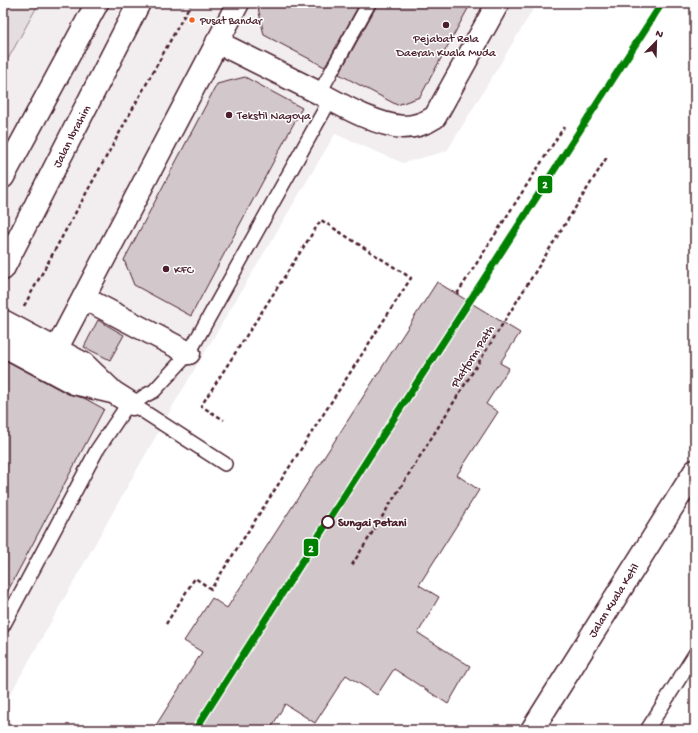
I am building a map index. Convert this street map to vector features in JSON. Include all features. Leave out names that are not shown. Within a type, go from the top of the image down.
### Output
[{"type":"street","points":[[3,177],[97,3]]},
{"type":"street","name":"Jalan Ibrahim","points":[[3,269],[139,3]]},
{"type":"street","points":[[56,350],[238,3]]},
{"type":"street","points":[[217,42],[356,112],[381,122],[404,127],[419,125],[428,122],[435,117],[498,3]]},
{"type":"street","points":[[84,298],[189,353]]},
{"type":"street","points":[[6,331],[56,350],[84,364],[113,392],[132,404]]},
{"type":"street","points":[[6,331],[74,383],[113,392]]},
{"type":"street","name":"Jalan Kuala Ketil","points":[[532,730],[695,471]]},
{"type":"lane","points":[[3,626],[97,450],[124,410],[154,391],[189,353],[325,97],[369,3]]},
{"type":"lane","points":[[132,404],[225,464]]},
{"type":"lane","points":[[647,730],[695,654]]},
{"type":"path","points":[[6,331],[191,3]]},
{"type":"path","points":[[457,294],[564,126]]},
{"type":"path","name":"Platform Path","points":[[352,565],[607,157]]},
{"type":"path","points":[[166,624],[195,578],[211,589],[411,278],[321,220],[201,406],[224,420]]},
{"type":"shaded area","points":[[3,3],[537,3],[447,151],[403,163],[335,134],[174,404],[3,707]]},
{"type":"shaded area","points":[[3,3],[39,3],[3,68]]},
{"type":"building","points":[[257,3],[360,3],[325,67],[264,35]]},
{"type":"building","points":[[377,3],[471,3],[420,97],[397,105],[339,74]]},
{"type":"building","points":[[245,77],[302,108],[191,316],[134,285],[124,260],[217,84]]},
{"type":"building","name":"Sungai Petani","points":[[437,282],[520,333],[500,363],[509,368],[486,404],[498,412],[457,475],[479,490],[419,585],[439,597],[418,633],[470,666],[448,704],[394,669],[377,695],[346,675],[315,723],[285,704],[270,730],[153,730],[202,652],[184,641],[212,598],[227,608]]},
{"type":"building","points":[[98,320],[124,335],[110,360],[84,347]]},
{"type":"building","points":[[3,359],[68,394],[84,398],[104,409],[3,600]]},
{"type":"transit line","name":"2","points":[[195,730],[662,3]]},
{"type":"place","name":"Pusat Bandar","points":[[192,20]]},
{"type":"place","name":"Pejabat Rela Daerah Kuala Muda","points":[[446,25]]},
{"type":"place","name":"Tekstil Nagoya","points":[[229,115]]},
{"type":"place","name":"KFC","points":[[166,269]]},
{"type":"place","name":"Sungai Petani","points":[[328,522]]}]
